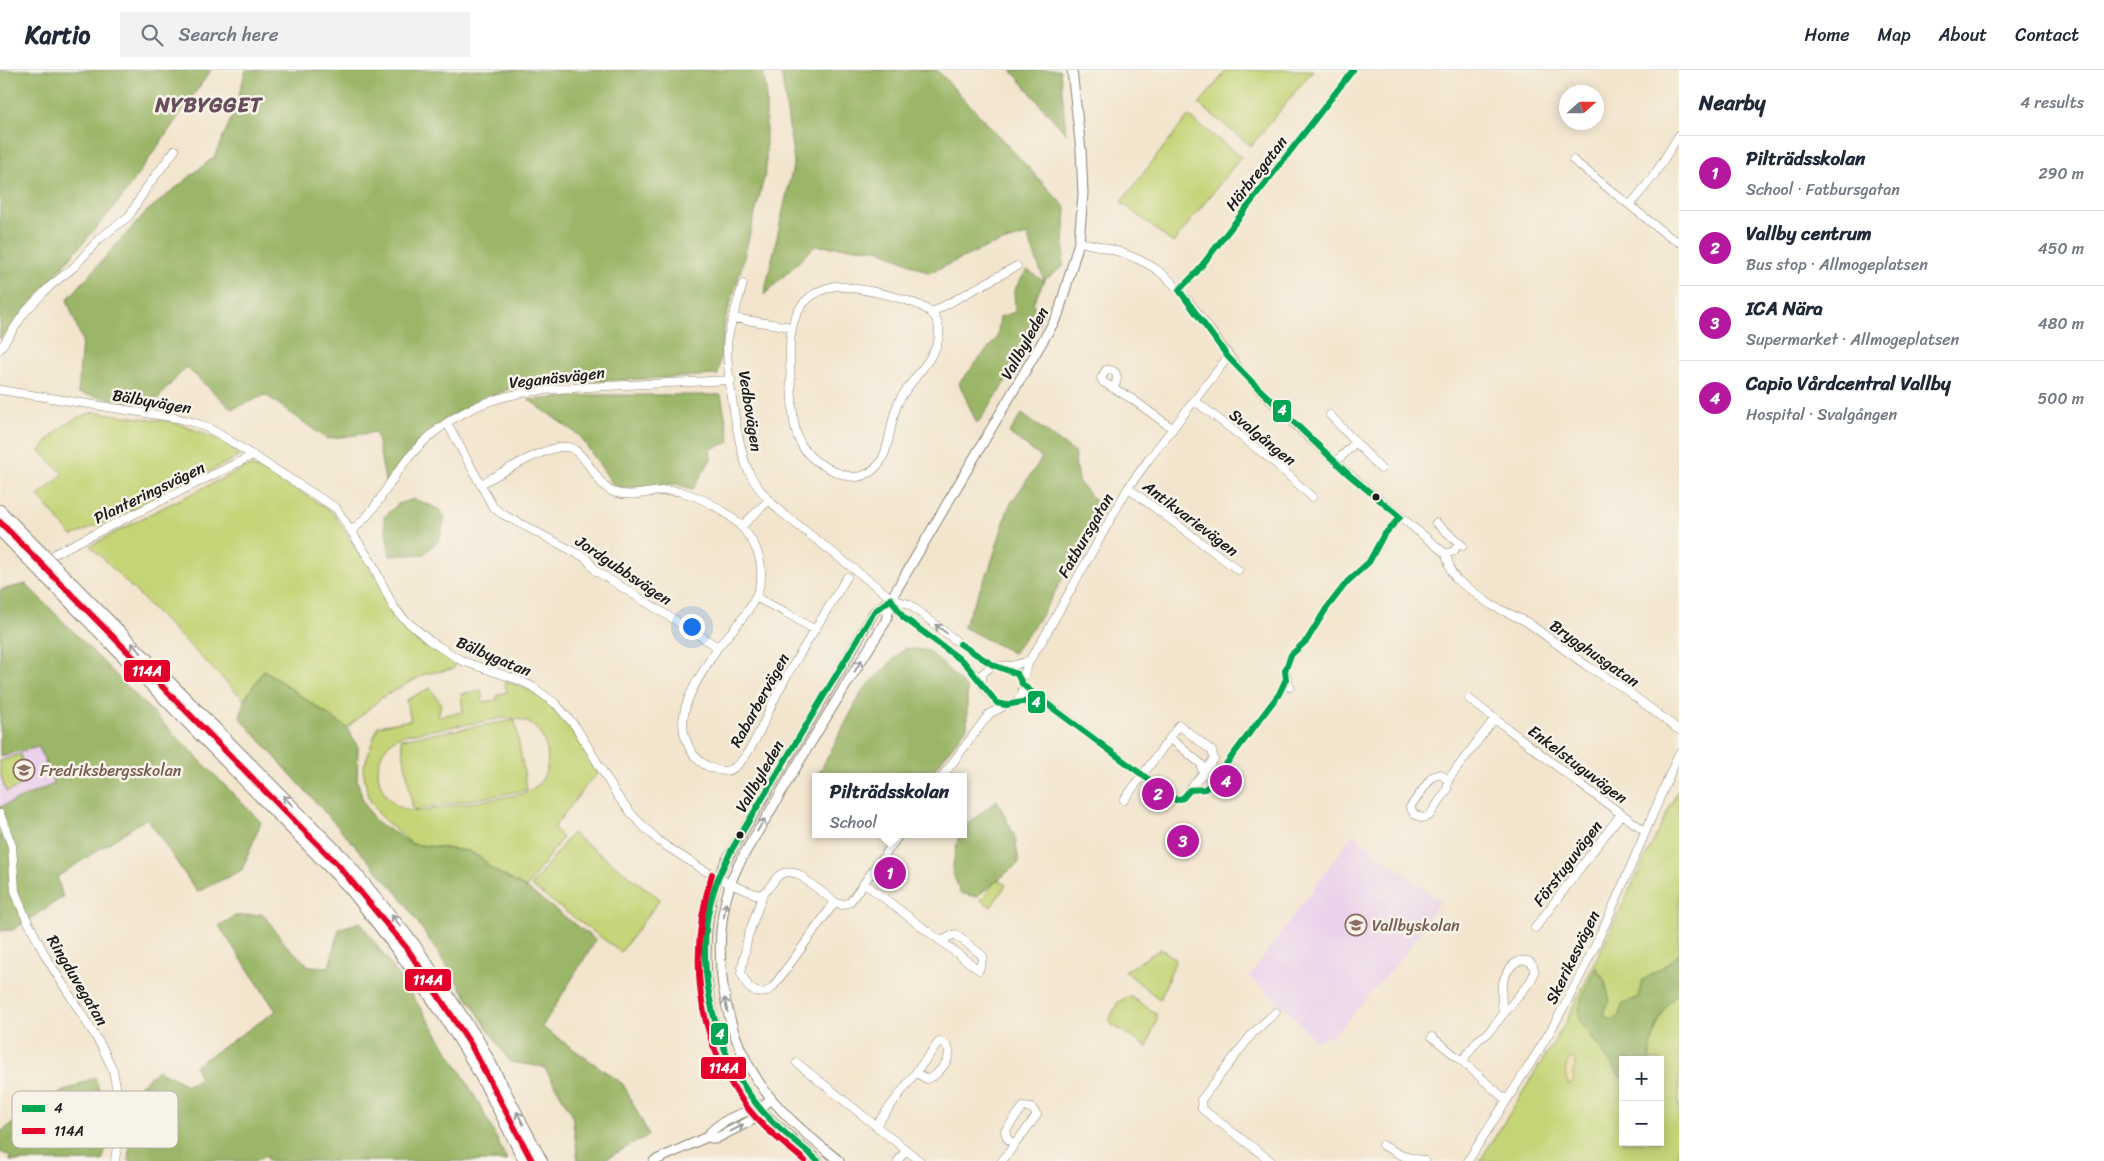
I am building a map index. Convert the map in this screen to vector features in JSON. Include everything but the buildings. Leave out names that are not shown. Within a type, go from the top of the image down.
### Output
[{"type":"highway","points":[[0,510],[344,858],[377,897],[415,945],[479,1041],[542,1161]]},
{"type":"highway","points":[[0,531],[349,888],[400,951],[462,1044],[524,1161]]},
{"type":"main road","name":"Vallbyleden","points":[[839,1161],[801,1129],[771,1099],[746,1062],[733,1029],[722,976],[722,936],[730,884],[789,778],[886,621],[891,599],[1058,315],[1079,242],[1083,177],[1072,70]]},
{"type":"main road","name":"Vallbyleden","points":[[818,1161],[760,1109],[746,1090],[726,1054],[711,1008],[706,964],[711,900],[720,877],[742,835],[874,612],[891,599]]},
{"type":"main road","points":[[739,1115],[745,1104],[746,1090]]},
{"type":"main road","points":[[707,1136],[716,1139],[758,1118],[760,1109],[771,1099]]},
{"type":"main road","points":[[654,1161],[707,1136],[711,1130],[739,1115],[750,1110],[760,1109]]},
{"type":"street","name":"Härbregatan","points":[[1179,290],[1196,273],[1353,70]]},
{"type":"street","points":[[1630,205],[1653,177],[1679,136]]},
{"type":"street","points":[[0,349],[25,312],[74,267],[99,239],[130,216],[147,188],[175,150]]},
{"type":"street","points":[[1573,160],[1668,236],[1679,242]]},
{"type":"street","points":[[1079,242],[1115,250],[1145,262],[1162,274],[1179,290],[1228,357],[1252,383],[1336,462],[1400,517],[1446,554],[1454,551],[1461,544],[1436,523]]},
{"type":"street","points":[[931,313],[1017,266]]},
{"type":"street","name":"Vedbovägen","points":[[742,284],[728,338],[731,380],[742,455],[752,478],[768,500],[891,599]]},
{"type":"street","points":[[835,286],[875,291],[907,301],[931,313],[935,318],[938,334],[932,357],[925,368],[909,385],[898,403],[882,460],[869,473],[860,477],[840,474],[818,464],[800,445],[794,421],[789,349],[791,327],[801,306],[807,299],[823,288],[835,286]]},
{"type":"street","points":[[733,318],[791,327]]},
{"type":"street","name":"Fatbursgatan","points":[[1022,683],[1029,661],[1128,488],[1228,357]]},
{"type":"street","name":"Veganäsvägen","points":[[352,530],[365,520],[379,502],[395,475],[420,445],[447,423],[486,402],[527,391],[731,380]]},
{"type":"street","points":[[1113,388],[1173,429]]},
{"type":"street","name":"Bälbyvägen","points":[[0,390],[184,419],[216,432],[336,508]]},
{"type":"street","name":"Svalgången","points":[[1195,401],[1274,461],[1312,496]]},
{"type":"street","points":[[1330,415],[1381,469]]},
{"type":"street","name":"Jordgubbsvägen","points":[[447,423],[493,507],[502,514],[586,558],[596,572],[718,647]]},
{"type":"street","points":[[1336,462],[1355,443]]},
{"type":"street","points":[[481,484],[519,463],[551,449],[569,447],[579,454],[611,491],[622,495],[680,491],[722,510],[741,526],[751,538],[758,552],[761,573],[755,597],[740,622],[718,647]]},
{"type":"street","name":"Planteringsvägen","points":[[56,553],[253,455]]},
{"type":"street","name":"Antikvarievägen","points":[[1128,488],[1238,570]]},
{"type":"street","points":[[741,526],[768,500]]},
{"type":"street","name":"Bälbygatan","points":[[336,508],[372,562],[393,606],[403,618],[430,641],[454,656],[519,680],[545,695],[576,727],[615,792],[636,819],[660,842],[700,868],[720,877]]},
{"type":"street","points":[[1190,790],[1200,791],[1211,784],[1279,694],[1286,679],[1287,662],[1291,655],[1306,640],[1326,609],[1347,582],[1369,562],[1383,536],[1400,517]]},
{"type":"street","name":"Brygghusgatan","points":[[1446,554],[1451,571],[1456,579],[1491,605],[1527,622],[1587,666],[1622,687],[1679,730]]},
{"type":"street","name":"Rabarbervägen","points":[[718,647],[691,693],[684,710],[681,729],[689,750],[700,762],[718,771],[734,769],[746,756],[780,688],[847,577]]},
{"type":"street","points":[[755,597],[815,630]]},
{"type":"street","points":[[891,599],[909,604],[960,644],[996,665],[1017,674],[1022,683],[1046,703],[1142,775],[1176,800],[1183,798],[1203,774],[1214,759],[1212,751],[1179,726],[1142,775],[1124,800]]},
{"type":"street","points":[[891,599],[904,617],[965,663],[981,681],[986,692],[989,714]]},
{"type":"street","points":[[981,681],[986,669],[996,665],[1011,666],[1029,661]]},
{"type":"street","points":[[1286,679],[1290,687]]},
{"type":"street","points":[[1016,702],[1022,693],[1022,683]]},
{"type":"street","points":[[986,692],[997,702],[1006,705]]},
{"type":"street","name":"Enkelstuguvägen","points":[[1469,699],[1645,831]]},
{"type":"street","points":[[945,773],[989,714],[1016,702],[1046,703]]},
{"type":"street","points":[[1448,780],[1440,774],[1432,777],[1410,807],[1414,814],[1422,818],[1430,816],[1447,790],[1448,780],[1495,718]]},
{"type":"street","points":[[1170,738],[1202,764],[1203,774]]},
{"type":"street","name":"Skerikesvägen","points":[[1468,1161],[1555,1023],[1573,989],[1679,753]]},
{"type":"street","name":"Ringduvegatan","points":[[0,814],[12,846],[15,891],[21,907],[46,957],[102,1047],[113,1070],[117,1091]]},
{"type":"street","name":"Förstuguvägen","points":[[1534,928],[1621,814]]},
{"type":"street","points":[[835,902],[773,987],[762,994],[749,988],[741,973],[748,936],[763,894],[779,875],[793,872],[798,874],[835,902],[842,905],[850,902],[897,838]]},
{"type":"street","points":[[720,877],[730,884],[758,895],[763,894]]},
{"type":"street","points":[[864,883],[979,970],[982,956],[975,948],[955,934],[941,941]]},
{"type":"street","points":[[1462,1061],[1478,1040],[1487,1034],[1503,1015],[1534,976],[1534,968],[1528,961],[1518,961],[1506,974],[1502,988],[1503,1015]]},
{"type":"street","points":[[1271,1161],[1202,1109],[1200,1104],[1201,1100],[1252,1034],[1276,1012]]},
{"type":"street","points":[[1432,1037],[1506,1100]]},
{"type":"street","points":[[876,1125],[939,1042],[946,1044],[950,1049],[950,1054],[936,1075],[927,1079],[916,1073]]},
{"type":"street","points":[[797,1063],[920,1161]]},
{"type":"street","points":[[1002,1161],[1037,1115],[1028,1106],[1023,1108],[1005,1132],[1007,1138],[1014,1145]]},
{"type":"street","points":[[1382,1145],[1403,1156],[1425,1161]]},
{"type":"street","name":"Ringduvegatan","points":[[115,1161],[117,1148]]},
{"type":"street","points":[[898,1161],[906,1150]]},
{"type":"shaded area","name":"Fredriksbergsskolan","points":[[39,747],[54,784],[0,807],[0,756]]},
{"type":"shaded area","name":"Vallbyskolan","points":[[1353,834],[1440,901],[1409,949],[1351,1016],[1332,1036],[1315,1041],[1288,1010],[1249,977]]},
{"type":"green space","points":[[0,70],[211,70],[120,200],[0,339]]},
{"type":"green space","points":[[246,70],[763,70],[766,90],[766,170],[741,269],[725,321],[718,375],[603,381],[525,381],[445,419],[421,439],[401,462],[386,486],[376,432],[327,439],[266,395],[232,409],[186,367],[151,406],[78,393],[82,340],[67,300],[146,212],[214,157],[233,115]]},
{"type":"green space","points":[[781,70],[937,70],[1066,208],[1063,267],[1044,280],[1027,235],[989,246],[929,273],[878,249],[815,246],[764,295],[794,162]]},
{"type":"green space","points":[[1011,70],[1060,70],[1066,134]]},
{"type":"green space","points":[[1227,70],[1313,70],[1251,146],[1199,104]]},
{"type":"green space","points":[[1188,116],[1241,157],[1173,243],[1121,202]]},
{"type":"green space","points":[[1027,270],[1044,281],[1033,303],[1040,323],[1000,391],[977,424],[959,383],[997,338],[1000,317],[1015,312],[1014,290]]},
{"type":"green space","points":[[592,395],[721,395],[730,442],[710,449],[711,459],[693,489],[676,484],[625,488],[614,486],[580,436],[529,400]]},
{"type":"green space","points":[[94,412],[172,422],[232,446],[238,457],[136,508],[72,536],[38,496],[63,474],[40,451],[63,426],[77,418]]},
{"type":"green space","points":[[1022,414],[1074,452],[1078,481],[1102,510],[1041,616],[1013,653],[963,627],[990,567],[1009,506],[1042,458],[1009,433]]},
{"type":"green space","points":[[248,466],[267,470],[332,512],[411,630],[456,663],[453,669],[425,674],[381,698],[347,728],[264,670],[244,700],[90,546]]},
{"type":"green space","points":[[413,499],[441,511],[445,518],[439,540],[424,554],[390,556],[384,517],[398,504]]},
{"type":"green space","points":[[26,584],[261,822],[242,870],[197,892],[147,818],[57,877],[63,897],[13,930],[0,931],[0,807],[54,784],[39,747],[0,756],[0,590]]},
{"type":"green space","points":[[905,648],[929,651],[967,688],[967,727],[932,773],[819,773],[863,690]]},
{"type":"green space","points":[[264,670],[347,728],[358,747],[357,779],[363,801],[375,821],[412,844],[468,851],[483,859],[490,868],[526,888],[596,940],[542,1027],[623,1084],[649,1135],[602,1161],[578,1161],[572,1114],[544,1067],[510,1062],[401,897],[240,718],[244,700]]},
{"type":"green space","points":[[504,681],[527,689],[552,707],[570,728],[598,774],[590,781],[554,827],[562,838],[526,888],[490,868],[483,859],[468,851],[412,844],[381,817],[368,797],[363,769],[378,726],[411,720],[406,700],[430,688],[441,704],[438,716],[463,712],[461,694],[481,690],[483,702],[497,700],[497,695],[507,692]],"holes":[[[503,718],[519,719],[530,723],[544,741],[547,750],[547,768],[544,776],[531,790],[517,795],[422,811],[409,811],[396,805],[382,789],[378,767],[386,747],[396,738],[409,734]]]},
{"type":"green space","points":[[515,720],[527,790],[413,810],[401,739]]},
{"type":"green space","points":[[20,754],[27,775],[19,786],[6,792],[0,773],[0,761]]},
{"type":"green space","points":[[1679,788],[1679,1161],[1480,1161],[1565,1024]]},
{"type":"green space","points":[[997,800],[1015,837],[1019,863],[976,897],[960,893],[952,870],[958,838],[967,838],[967,825]]},
{"type":"green space","points":[[572,833],[660,899],[621,952],[531,886]]},
{"type":"green space","points":[[997,879],[1006,885],[991,907],[981,900]]},
{"type":"green space","points":[[263,914],[286,945],[309,966],[329,967],[339,929],[360,922],[440,1038],[476,1098],[507,1161],[268,1161],[266,1156],[255,1161],[128,1161],[130,1148],[178,1148],[178,1091],[137,1091],[137,1088],[158,1070],[187,1085],[200,1079],[195,1066],[276,1011],[219,926],[235,916]]},
{"type":"green space","points":[[1161,949],[1176,959],[1160,1000],[1125,971]]},
{"type":"green space","points":[[1679,953],[1679,993],[1666,1006],[1662,1014],[1655,1032],[1650,1056],[1619,1056],[1619,1075],[1580,1021],[1581,1000],[1586,987],[1596,967],[1605,981],[1610,1001],[1605,1010],[1605,1017],[1612,1020],[1618,1017],[1623,1003],[1638,998],[1642,981],[1671,961]]},
{"type":"green space","points":[[1129,996],[1156,1013],[1157,1019],[1147,1047],[1108,1022],[1118,1002]]},
{"type":"green space","points":[[95,1077],[99,1091],[64,1091]]},
{"type":"green space","points":[[12,1124],[12,1148],[105,1148],[102,1161],[10,1161],[10,1156],[0,1152],[0,1132]]},
{"type":"sand","points":[[1570,1058],[1576,1062],[1573,1072],[1574,1082],[1569,1085],[1565,1072]]},
{"type":"transit line","name":"4","points":[[1179,290],[1196,273],[1353,70]]},
{"type":"transit line","name":"4","points":[[1179,290],[1228,357],[1253,383],[1348,474],[1400,517]]},
{"type":"transit line","name":"4","points":[[1190,790],[1205,789],[1211,784],[1279,694],[1286,679],[1285,671],[1291,655],[1307,640],[1326,609],[1347,582],[1369,562],[1383,536],[1400,517]]},
{"type":"transit line","name":"114A","points":[[0,522],[337,864],[408,950],[471,1045],[532,1161]]},
{"type":"transit line","name":"4","points":[[891,599],[903,617],[965,663],[997,703],[1006,705],[1028,701],[1046,703],[1176,800],[1183,798],[1190,790]]},
{"type":"transit line","name":"4","points":[[818,1161],[775,1124],[759,1107],[738,1076],[726,1051],[716,1025],[706,969],[705,941],[708,913],[717,882],[732,849],[874,612],[891,599]]},
{"type":"transit line","name":"4","points":[[960,644],[993,665],[1017,674],[1023,685],[1052,708]]},
{"type":"transit line","name":"114A","points":[[712,874],[704,904],[699,963],[701,993],[706,1021],[715,1050],[728,1077],[750,1111],[773,1134],[805,1161]]},
{"type":"place","name":"Fredriksbergsskolan","points":[[24,770]]},
{"type":"place","name":"Capio Vårdcentral Vallby","points":[[1226,781]]},
{"type":"place","name":"Vallby centrum","points":[[1158,794]]},
{"type":"place","name":"ICA Nära","points":[[1183,841]]},
{"type":"place","name":"Pilträdsskolan","points":[[890,873]]},
{"type":"place","name":"Vallbyskolan","points":[[1356,925]]},
{"type":"district","name":"NYBYGGET","points":[[209,105]]}]
